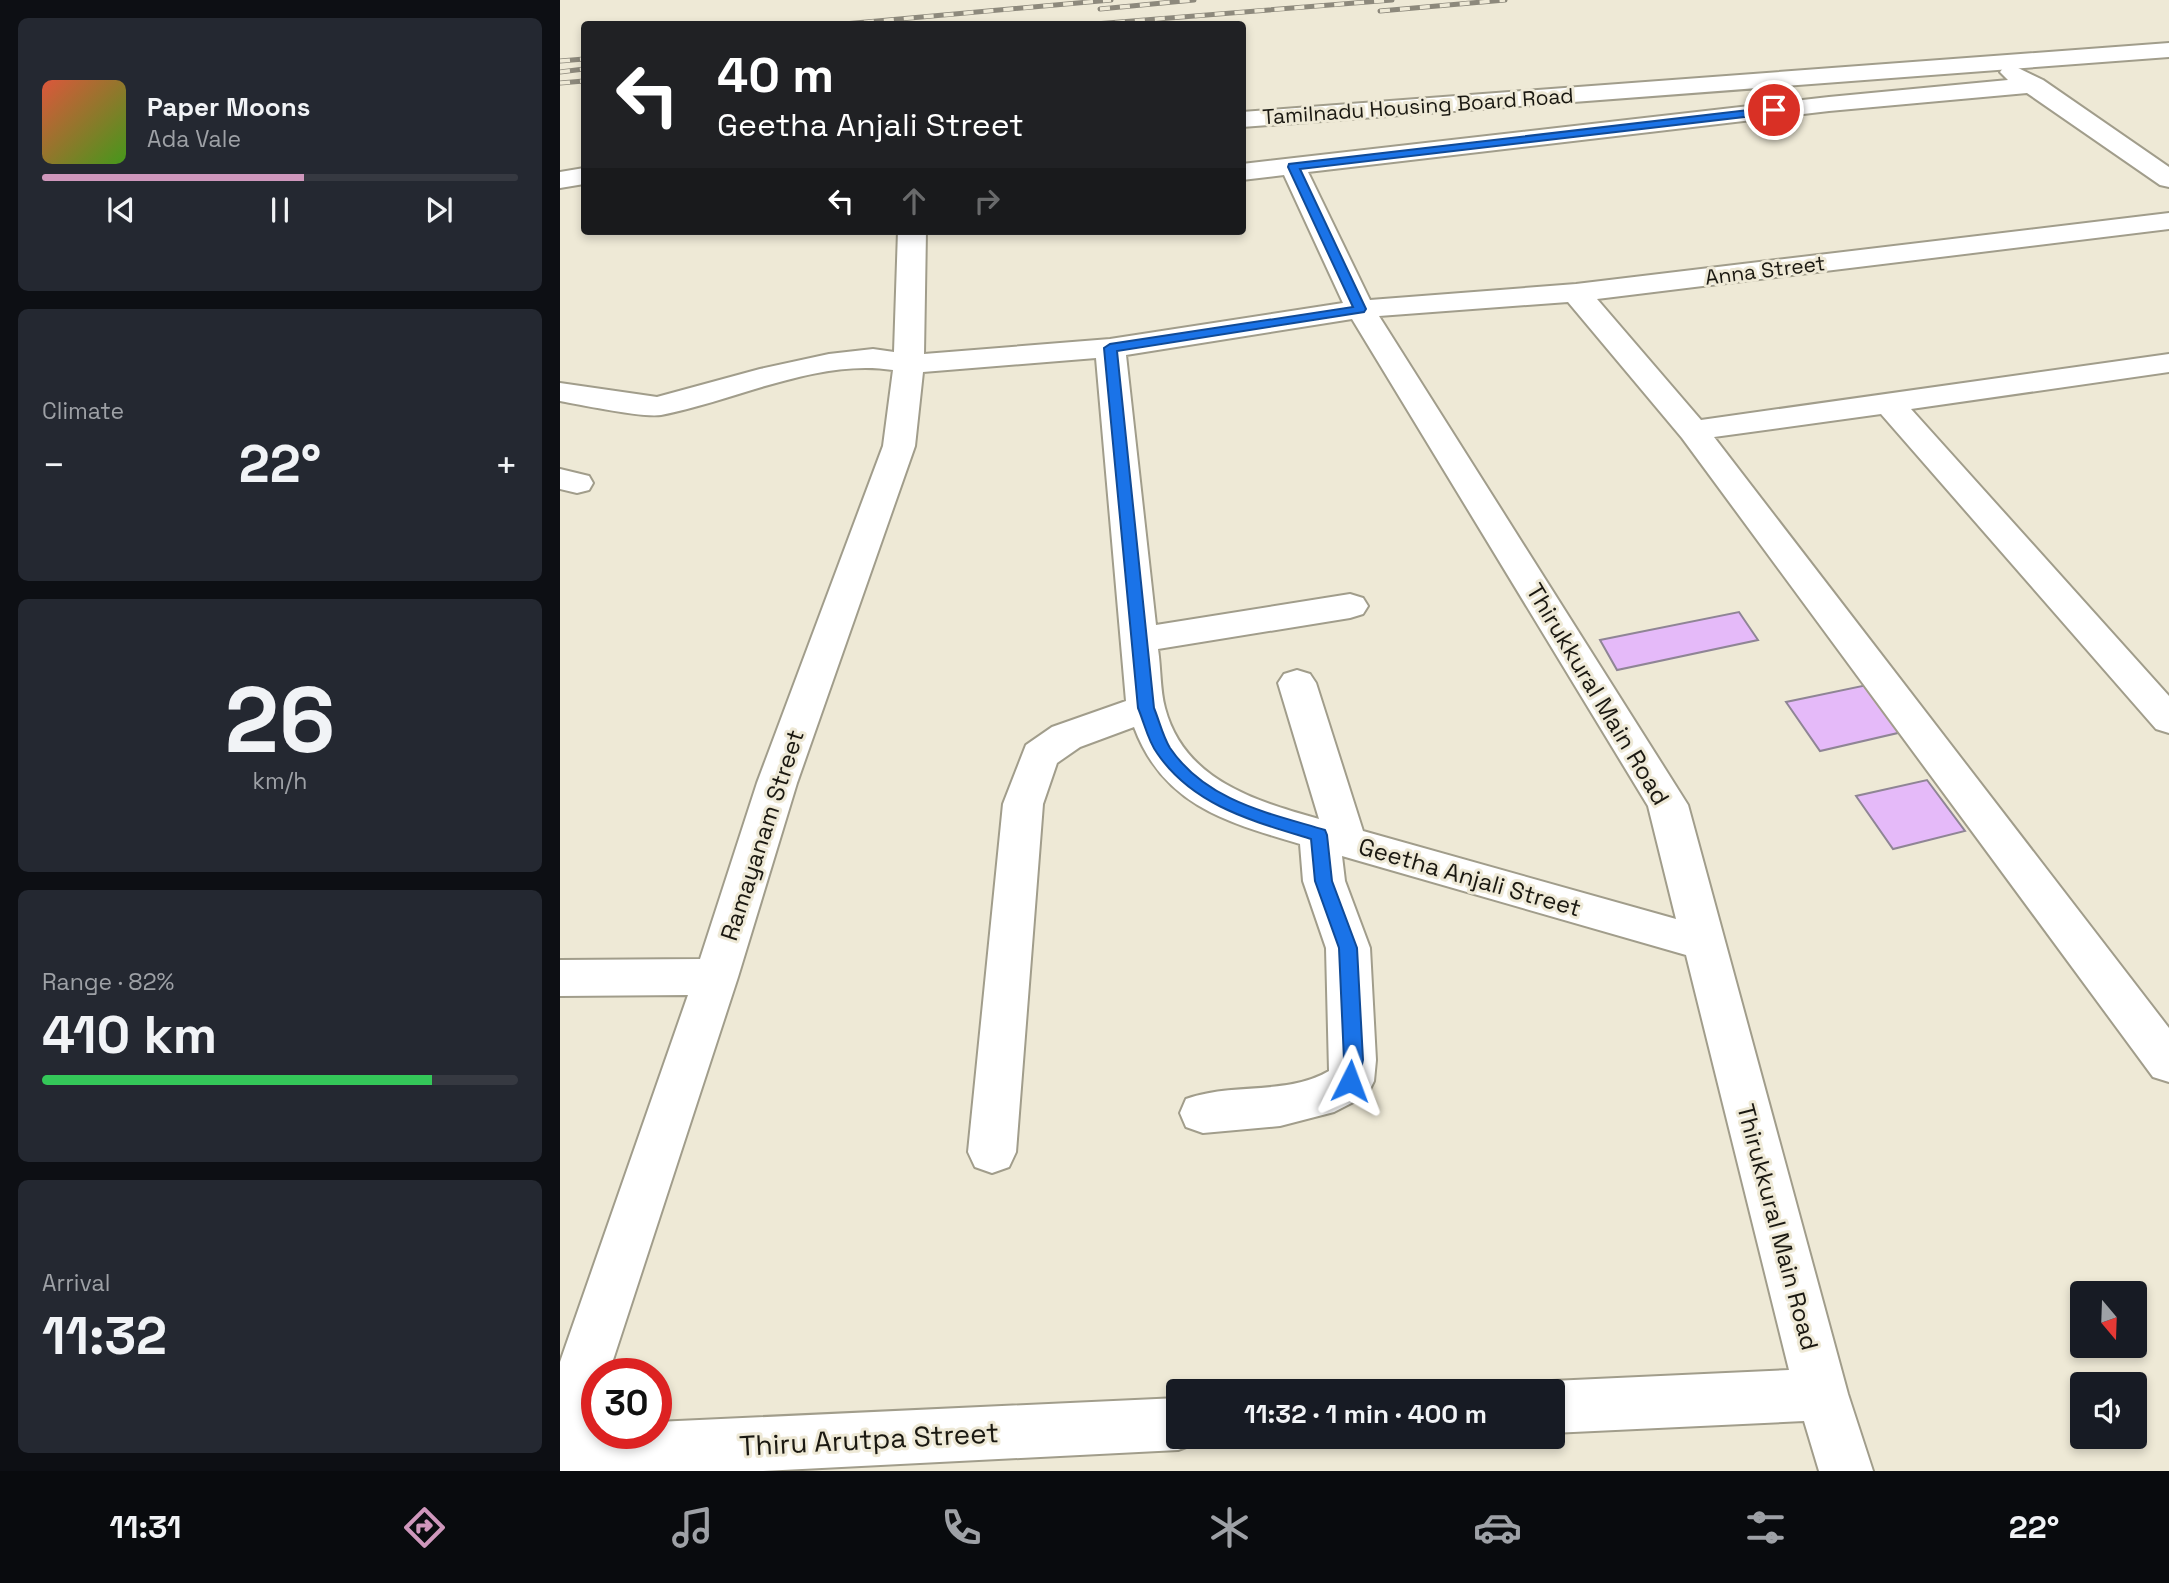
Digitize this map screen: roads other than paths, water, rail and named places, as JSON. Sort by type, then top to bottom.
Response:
[{"type":"street","name":"Tamilnadu Housing Board Road","points":[[1246,120],[2169,50]]},
{"type":"street","points":[[1996,61],[2169,180]]},
{"type":"street","points":[[1246,172],[1829,104],[2034,86]]},
{"type":"street","name":"Thirukkural Main Road","points":[[1293,167],[1360,309],[1668,805],[1822,1394],[1846,1471]]},
{"type":"street","points":[[560,180],[581,176]]},
{"type":"street","name":"Anna Street","points":[[560,393],[657,406],[760,378],[829,363],[873,358],[909,364],[1110,348],[1360,309],[1576,293],[2169,220]]},
{"type":"street","name":"Ramayanam Street","points":[[560,1430],[574,1357],[716,976],[777,783],[899,446],[909,364],[912,235]]},
{"type":"street","points":[[1576,293],[1693,431],[2169,1063]]},
{"type":"street","name":"Geetha Anjali Street","points":[[1110,348],[1146,708],[1163,750],[1195,786],[1245,813],[1703,943]]},
{"type":"street","points":[[1693,431],[2169,363]]},
{"type":"street","points":[[1889,404],[2169,720]]},
{"type":"street","points":[[1140,640],[1350,606]]},
{"type":"street","points":[[1203,1113],[1309,1102],[1335,1093],[1350,1081],[1353,1060],[1348,948],[1324,881],[1332,838],[1297,683]]},
{"type":"street","points":[[992,1152],[1023,804],[1041,755],[1066,737],[1146,708]]},
{"type":"street","points":[[560,978],[716,976]]},
{"type":"street","points":[[1565,1405],[1822,1394]]},
{"type":"street","name":"Thiru Arutpa Street","points":[[560,1454],[1166,1425]]},
{"type":"railway","points":[[877,21],[1111,0]]},
{"type":"railway","points":[[1100,9],[1194,0]]},
{"type":"railway","points":[[1132,21],[1392,0]]},
{"type":"railway","points":[[1380,11],[1505,0]]},
{"type":"railway","points":[[560,61],[581,59]]},
{"type":"railway","points":[[560,72],[581,69]]},
{"type":"railway","points":[[560,83],[581,81]]}]
